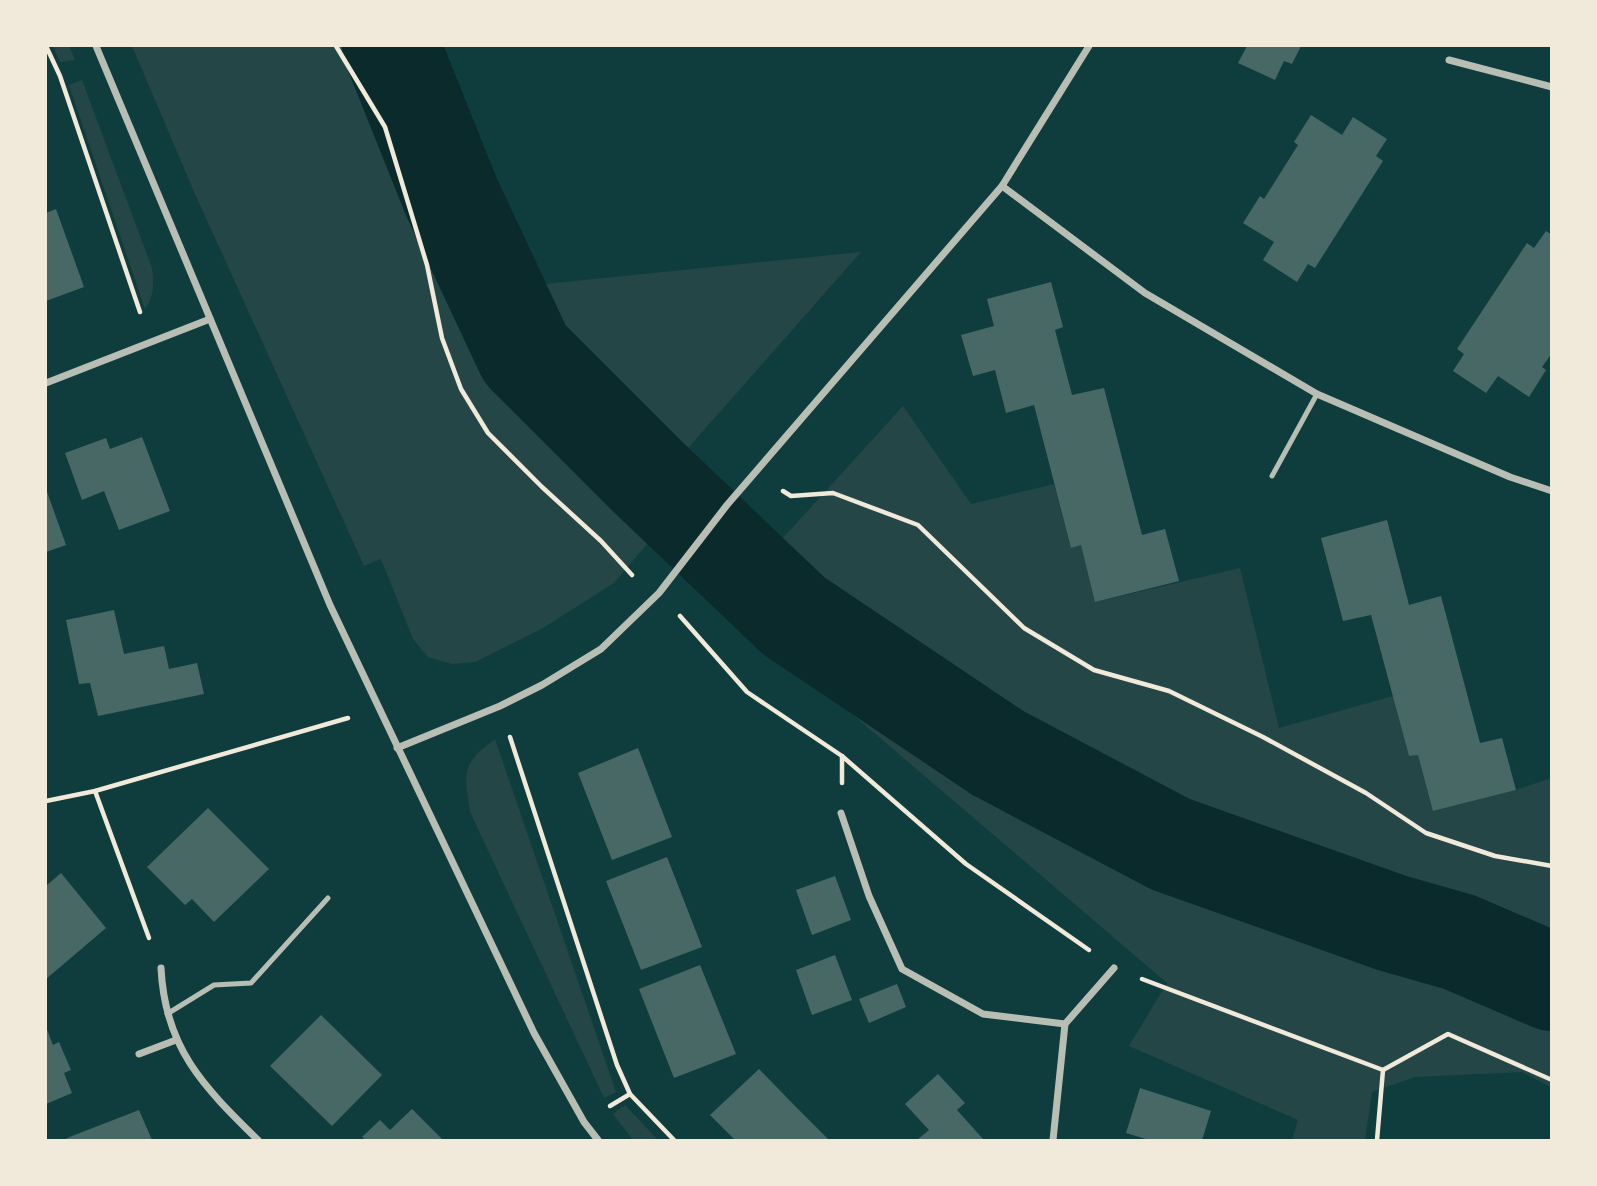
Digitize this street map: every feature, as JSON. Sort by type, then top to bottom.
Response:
[{"type":"street","points":[[96,46],[330,605],[534,1033],[584,1122],[598,1140]]},
{"type":"street","points":[[397,748],[500,706],[542,685],[601,649],[656,596],[727,505],[1002,186],[1089,46]]},
{"type":"street","points":[[1449,60],[1552,87]]},
{"type":"street","points":[[1002,186],[1145,292],[1317,394],[1510,477],[1552,491]]},
{"type":"street","points":[[46,383],[210,319]]},
{"type":"street","points":[[841,813],[869,896],[902,969],[983,1014],[1065,1024]]},
{"type":"street","points":[[161,968],[166,1014],[176,1040],[192,1068],[214,1096],[258,1140]]},
{"type":"street","points":[[1053,1140],[1065,1024],[1114,968]]},
{"type":"street","points":[[139,1054],[176,1040]]},
{"type":"lane","points":[[1272,476],[1317,394]]},
{"type":"lane","points":[[166,1014],[214,985],[251,983],[328,898]]},
{"type":"path","points":[[47,46],[60,76],[150,343]]},
{"type":"path","points":[[336,46],[385,127],[427,265],[442,338],[461,389],[488,433],[601,541],[747,692],[842,756],[966,864],[1114,968],[1383,1070],[1448,1034],[1552,1080]]},
{"type":"path","points":[[60,76],[67,74]]},
{"type":"path","points":[[757,472],[791,496],[834,493],[918,524],[1024,628],[1094,670],[1169,691],[1228,719],[1366,793],[1426,833],[1495,856],[1552,866]]},
{"type":"path","points":[[500,706],[617,1065],[630,1094],[674,1140]]},
{"type":"path","points":[[46,801],[95,790],[379,709]]},
{"type":"path","points":[[95,790],[161,968]]},
{"type":"path","points":[[1377,1140],[1383,1070]]},
{"type":"shaded area","points":[[53,46],[69,46],[75,60],[60,62]]},
{"type":"shaded area","points":[[132,46],[433,46],[535,285],[861,252],[628,516],[653,537],[614,583],[543,628],[475,662],[452,664],[428,657],[413,639],[381,559],[364,566],[195,194]]},
{"type":"shaded area","points":[[82,80],[152,268],[153,290],[145,309],[69,85]]},
{"type":"shaded area","points":[[903,406],[971,504],[1054,484],[1071,548],[1081,545],[1096,602],[1240,568],[1279,728],[1393,696],[1409,756],[1418,755],[1434,811],[1551,778],[1551,966],[1461,929],[1305,876],[1172,819],[1055,779],[1166,850],[1551,996],[1551,1087],[1522,1072],[1415,1077],[1372,1092],[1365,1140],[1292,1140],[1298,1120],[1129,1046],[1167,983],[723,604]]},
{"type":"shaded area","points":[[495,739],[616,1092],[604,1098],[470,812],[467,770],[476,755]]},
{"type":"shaded area","points":[[625,1105],[658,1140],[633,1140],[613,1114]]},
{"type":"building","points":[[1247,46],[1301,46],[1292,64],[1284,61],[1275,80],[1238,63]]},
{"type":"building","points":[[1311,115],[1342,135],[1353,117],[1387,139],[1376,156],[1383,161],[1315,268],[1308,264],[1297,282],[1263,260],[1274,242],[1243,223],[1260,196],[1264,199],[1298,145],[1294,142]]},
{"type":"building","points":[[56,209],[84,287],[46,301],[46,213]]},
{"type":"building","points":[[1546,231],[1552,235],[1552,353],[1542,367],[1546,370],[1529,397],[1498,376],[1486,393],[1453,371],[1464,354],[1457,349],[1527,243],[1534,248]]},
{"type":"building","points":[[1051,282],[1063,327],[1055,330],[1072,395],[1104,388],[1142,535],[1165,529],[1179,581],[1095,602],[1081,545],[1071,548],[1034,405],[1006,413],[995,370],[973,376],[961,335],[994,326],[987,299]]},
{"type":"building","points":[[142,437],[170,511],[119,530],[104,491],[82,500],[65,453],[106,438],[110,449]]},
{"type":"building","points":[[46,489],[66,545],[46,552]]},
{"type":"building","points":[[1387,520],[1409,605],[1441,596],[1480,743],[1502,738],[1516,790],[1433,811],[1418,755],[1409,756],[1371,615],[1343,621],[1321,538]]},
{"type":"building","points":[[114,610],[124,654],[164,646],[169,669],[197,663],[204,694],[98,716],[90,683],[79,684],[66,620]]},
{"type":"building","points":[[638,748],[672,837],[612,860],[578,773]]},
{"type":"building","points":[[208,808],[269,869],[214,922],[192,899],[185,905],[147,867]]},
{"type":"building","points":[[667,857],[702,947],[641,970],[606,881]]},
{"type":"building","points":[[61,873],[106,928],[46,979],[46,886]]},
{"type":"building","points":[[835,876],[851,920],[812,935],[796,890]]},
{"type":"building","points":[[835,955],[852,1000],[812,1015],[796,970]]},
{"type":"building","points":[[700,965],[736,1054],[674,1078],[639,989]]},
{"type":"building","points":[[897,984],[906,1007],[869,1023],[859,999]]},
{"type":"building","points":[[321,1015],[382,1075],[332,1126],[270,1066]]},
{"type":"building","points":[[46,1027],[53,1045],[59,1042],[71,1070],[64,1073],[72,1093],[46,1104]]},
{"type":"building","points":[[759,1069],[829,1140],[735,1140],[710,1115]]},
{"type":"building","points":[[938,1074],[965,1103],[957,1110],[984,1140],[917,1140],[929,1130],[905,1104]]},
{"type":"building","points":[[1140,1088],[1211,1111],[1202,1140],[1149,1140],[1126,1133]]},
{"type":"building","points":[[412,1109],[443,1140],[366,1140],[362,1137],[380,1120],[390,1130]]},
{"type":"building","points":[[139,1110],[152,1140],[63,1140],[72,1136]]},
{"type":"waterway","points":[[391,46],[451,196],[525,354],[648,477],[794,616],[998,753],[1170,844],[1392,923],[1459,942],[1552,982]]}]
